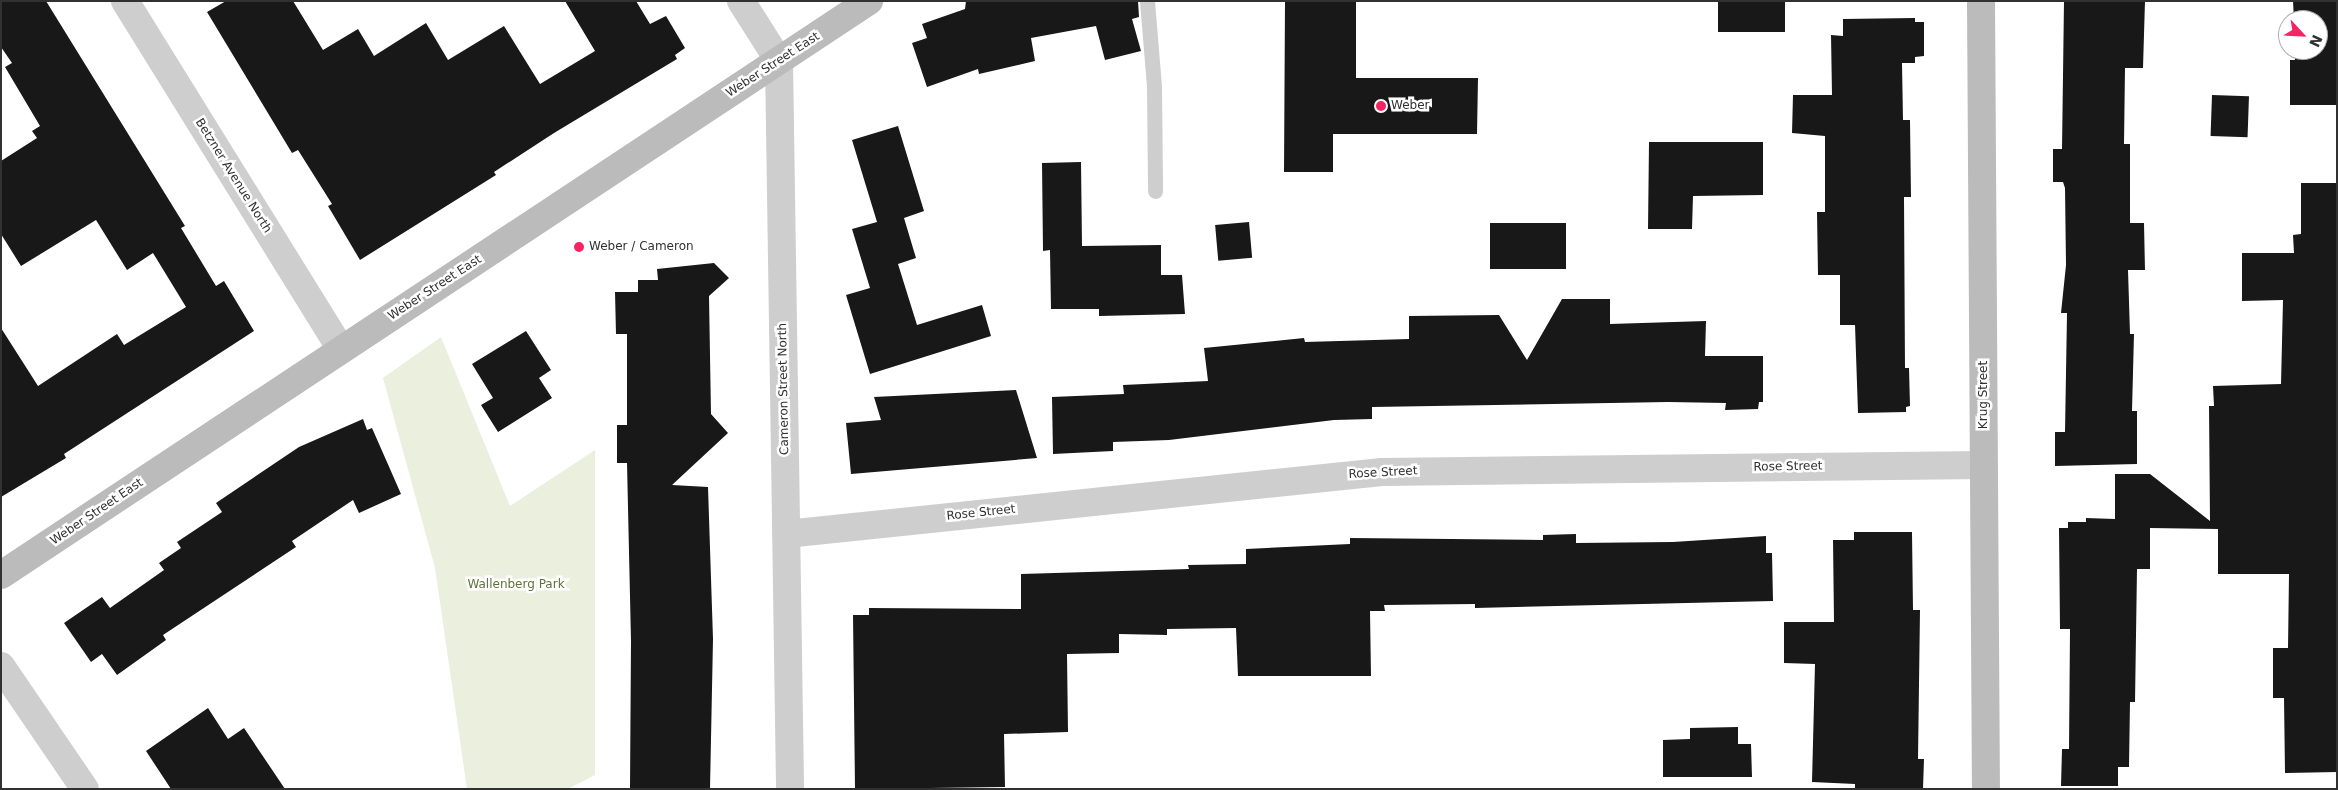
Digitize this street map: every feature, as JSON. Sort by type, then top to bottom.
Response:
[{"type":"main road","name":"Weber Street East","points":[[1,575],[869,1]]},
{"type":"main road","name":"Krug Street","points":[[1981,1],[1986,789]]},
{"type":"street","name":"Betzner Avenue North","points":[[125,1],[341,350]]},
{"type":"street","points":[[741,1],[779,61]]},
{"type":"street","name":"Cameron Street North","points":[[779,61],[790,789]]},
{"type":"street","name":"Rose Street","points":[[786,534],[1382,472],[1984,465]]},
{"type":"street","points":[[1,666],[85,789]]},
{"type":"lane","points":[[1147,1],[1154,87],[1155,191]]},
{"type":"green space","name":"Wallenberg Park","points":[[441,337],[510,506],[595,450],[595,775],[568,789],[467,789],[435,568],[383,378]]},
{"type":"building","points":[[1,1],[46,1],[185,226],[181,228],[216,286],[224,281],[254,331],[64,454],[66,458],[1,497],[1,328],[38,386],[117,334],[124,345],[186,307],[153,253],[127,270],[96,220],[21,266],[1,234],[1,161],[37,138],[32,131],[40,126],[5,67],[12,63],[1,47]]},
{"type":"building","points":[[226,1],[293,1],[323,50],[358,29],[374,56],[426,23],[448,60],[504,26],[540,84],[595,51],[565,1],[636,1],[650,24],[666,16],[685,48],[675,55],[677,59],[554,133],[494,172],[496,175],[360,260],[328,206],[332,204],[298,150],[292,153],[207,12]]},
{"type":"building","points":[[966,1],[1138,1],[1139,17],[1132,19],[1141,51],[1105,60],[1096,26],[1031,38],[1035,61],[979,74],[978,69],[927,87],[912,43],[927,38],[922,24],[965,9]]},
{"type":"building","name":"Weber","points":[[1285,1],[1356,1],[1356,78],[1478,78],[1477,134],[1333,134],[1333,172],[1284,172]]},
{"type":"building","points":[[1718,1],[1785,1],[1785,32],[1718,32]]},
{"type":"building","points":[[2064,1],[2145,1],[2143,68],[2125,68],[2124,144],[2130,144],[2130,223],[2144,223],[2145,270],[2128,270],[2130,334],[2134,334],[2132,411],[2137,411],[2137,464],[2055,466],[2055,432],[2065,432],[2067,313],[2061,313],[2066,265],[2065,188],[2063,182],[2053,182],[2053,149],[2062,149]]},
{"type":"building","points":[[2293,1],[2337,1],[2337,105],[2290,105],[2290,60],[2328,60],[2328,10],[2293,10]]},
{"type":"building","points":[[1915,18],[1915,22],[1924,22],[1924,56],[1915,57],[1915,63],[1902,63],[1903,120],[1910,120],[1911,197],[1904,197],[1905,368],[1909,368],[1910,406],[1906,407],[1906,412],[1858,413],[1855,325],[1840,325],[1840,275],[1818,275],[1817,212],[1825,212],[1825,136],[1792,133],[1793,95],[1832,95],[1831,35],[1843,36],[1843,19]]},
{"type":"building","points":[[2212,95],[2249,96],[2248,137],[2211,136]]},
{"type":"building","points":[[898,126],[924,211],[904,218],[916,258],[898,264],[917,325],[982,305],[991,336],[870,374],[846,295],[870,288],[852,229],[877,222],[852,140]]},
{"type":"building","points":[[1649,142],[1763,142],[1763,195],[1693,196],[1692,229],[1648,229]]},
{"type":"building","points":[[1081,162],[1082,246],[1161,245],[1161,275],[1182,275],[1185,314],[1099,316],[1099,309],[1051,309],[1050,250],[1043,251],[1042,163]]},
{"type":"building","points":[[2301,183],[2337,183],[2337,772],[2285,773],[2284,698],[2273,698],[2273,648],[2288,648],[2289,574],[2218,574],[2218,529],[2150,528],[2150,569],[2137,569],[2135,702],[2130,702],[2129,767],[2118,767],[2118,786],[2061,786],[2062,749],[2069,749],[2070,629],[2060,629],[2059,528],[2068,528],[2068,522],[2086,522],[2086,518],[2115,519],[2115,474],[2150,474],[2210,521],[2209,406],[2214,406],[2213,386],[2281,384],[2283,300],[2242,301],[2242,253],[2294,253],[2293,235],[2301,234]]},
{"type":"building","points":[[1249,222],[1252,258],[1218,261],[1215,225]]},
{"type":"building","points":[[1490,223],[1566,223],[1566,269],[1490,269]]},
{"type":"building","points":[[714,263],[729,278],[709,296],[711,414],[728,433],[672,485],[708,487],[713,639],[710,789],[630,789],[631,641],[627,463],[617,463],[617,425],[627,425],[627,334],[616,334],[615,292],[638,292],[638,280],[658,280],[657,269]]},
{"type":"building","points":[[1562,299],[1610,299],[1610,324],[1706,321],[1705,356],[1763,356],[1763,402],[1759,402],[1758,409],[1725,410],[1726,403],[1668,402],[1372,407],[1372,419],[1334,420],[1169,440],[1113,442],[1113,451],[1053,454],[1052,397],[1124,394],[1123,385],[1208,381],[1204,348],[1304,338],[1305,342],[1409,339],[1409,316],[1499,315],[1527,360]]},
{"type":"building","points":[[526,331],[551,370],[539,378],[552,398],[498,432],[481,405],[493,398],[472,364]]},
{"type":"building","points":[[1016,390],[1037,458],[851,474],[846,423],[881,420],[874,397]]},
{"type":"building","points":[[363,419],[367,430],[372,428],[401,494],[359,513],[353,500],[292,541],[296,547],[163,635],[166,640],[117,675],[102,654],[91,662],[64,623],[102,597],[110,608],[164,570],[159,563],[181,548],[177,542],[222,512],[216,503],[299,447]]},
{"type":"building","points":[[1854,532],[1912,532],[1913,610],[1920,610],[1918,759],[1924,759],[1923,789],[1855,789],[1855,784],[1812,782],[1815,664],[1784,663],[1784,622],[1834,622],[1833,540],[1854,540]]},
{"type":"building","points":[[1576,534],[1576,543],[1673,542],[1766,536],[1766,553],[1772,553],[1773,601],[1475,608],[1475,604],[1384,605],[1385,611],[1370,611],[1371,676],[1238,676],[1236,628],[1167,629],[1167,635],[1119,634],[1119,653],[1067,654],[1068,732],[1004,734],[1005,787],[855,789],[853,615],[869,615],[869,608],[1021,609],[1021,574],[1189,569],[1188,565],[1246,564],[1246,549],[1350,544],[1350,538],[1543,540],[1543,535]]},
{"type":"building","points":[[208,708],[228,739],[244,728],[285,789],[171,789],[146,751]]},
{"type":"building","points":[[1738,727],[1738,744],[1751,744],[1752,777],[1663,777],[1663,740],[1690,739],[1690,728]]},
{"type":"place","name":"Weber","points":[[1381,106]]},
{"type":"place","name":"Weber / Cameron","points":[[579,247]]}]
